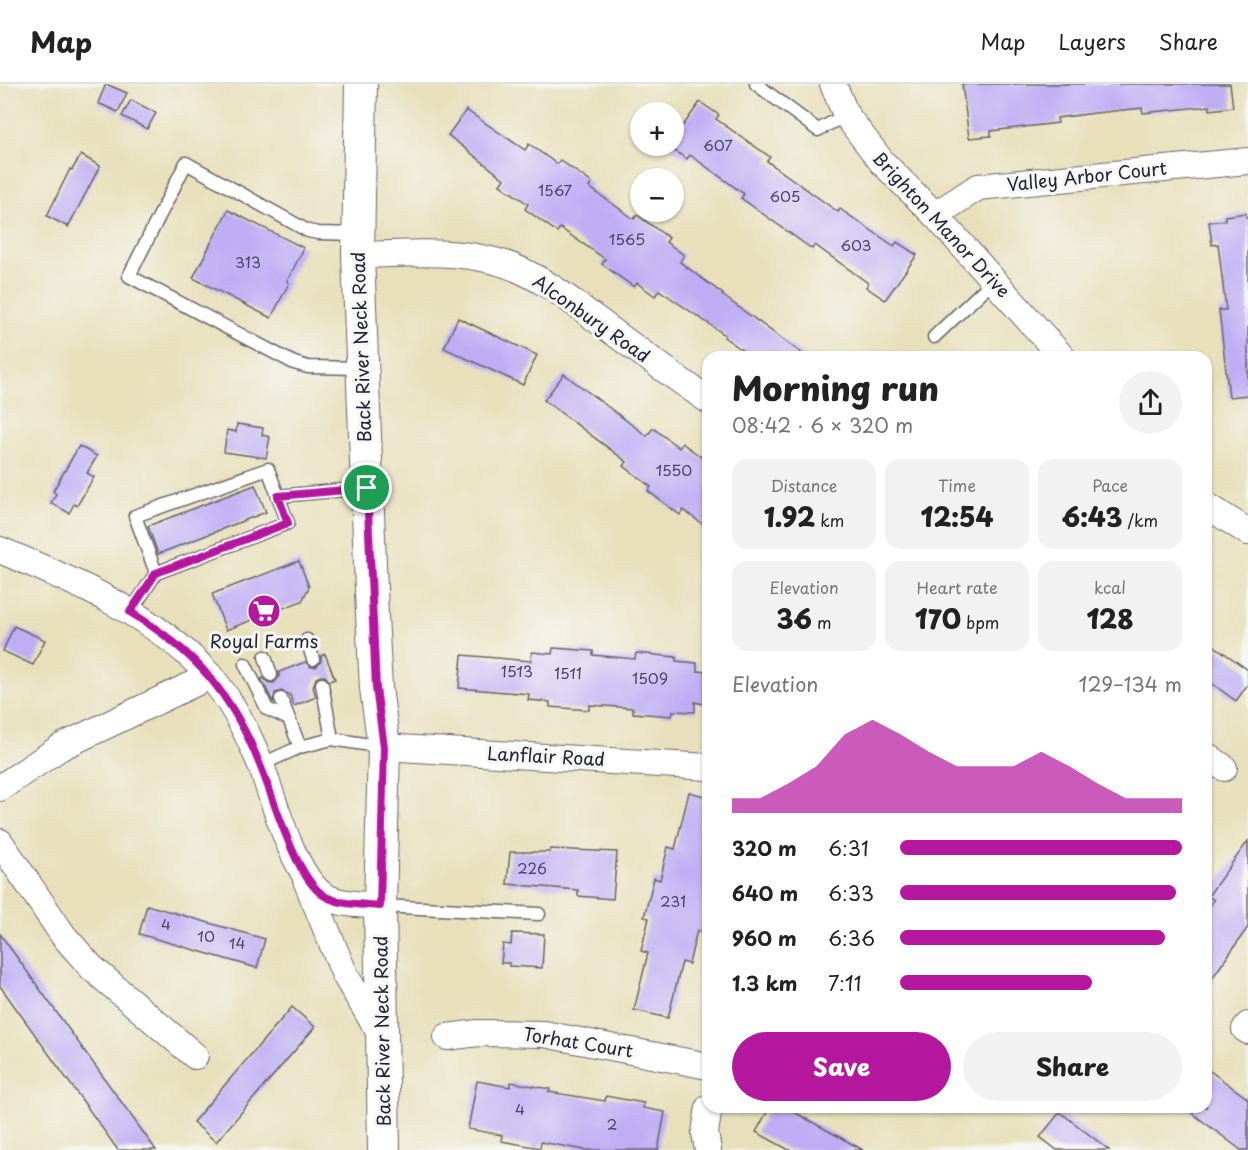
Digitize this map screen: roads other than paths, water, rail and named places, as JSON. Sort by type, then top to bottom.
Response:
[{"type":"street","name":"Back River Neck Road","points":[[361,84],[359,244],[362,368],[376,688],[384,747],[380,906],[384,1150]]},
{"type":"street","name":"Brighton Manor Drive","points":[[833,84],[846,115],[882,162],[935,215],[1057,351]]},
{"type":"street","name":"Valley Arbor Court","points":[[935,215],[978,187],[1248,161]]},
{"type":"street","name":"Alconbury Road","points":[[359,244],[421,253],[470,256],[497,261],[524,272],[566,297],[702,396]]},
{"type":"street","points":[[1212,509],[1248,532]]},
{"type":"street","points":[[0,550],[71,581],[130,612],[186,651],[210,676],[236,713],[260,765],[345,975],[383,1038]]},
{"type":"street","points":[[0,788],[61,747],[210,676]]},
{"type":"street","name":"Lanflair Road","points":[[384,747],[702,766]]},
{"type":"street","points":[[0,842],[63,935],[92,968],[195,1056]]},
{"type":"street","points":[[302,872],[322,895],[341,902],[380,906]]},
{"type":"street","points":[[1248,1025],[1245,1029],[1248,1031]]},
{"type":"street","name":"Torhat Court","points":[[447,1037],[478,1033],[544,1034],[702,1065]]},
{"type":"street","points":[[708,1113],[705,1133],[708,1150]]},
{"type":"lane","points":[[756,84],[818,130],[846,115]]},
{"type":"lane","points":[[359,244],[308,231],[186,163],[129,276],[294,363],[308,367],[362,368]]},
{"type":"lane","points":[[934,337],[993,281]]},
{"type":"lane","points":[[130,612],[156,573],[288,523],[268,469],[135,516],[156,573]]},
{"type":"lane","points":[[278,496],[367,488]]},
{"type":"lane","points":[[307,640],[313,659]]},
{"type":"lane","points":[[265,657],[272,675]]},
{"type":"lane","points":[[245,664],[267,709],[289,719]]},
{"type":"lane","points":[[322,684],[332,739]]},
{"type":"lane","points":[[281,699],[300,747]]},
{"type":"lane","points":[[260,765],[300,747],[332,739],[384,747]]},
{"type":"lane","points":[[380,906],[539,914]]},
{"type":"place","name":"Royal Farms","points":[[264,611]]}]
